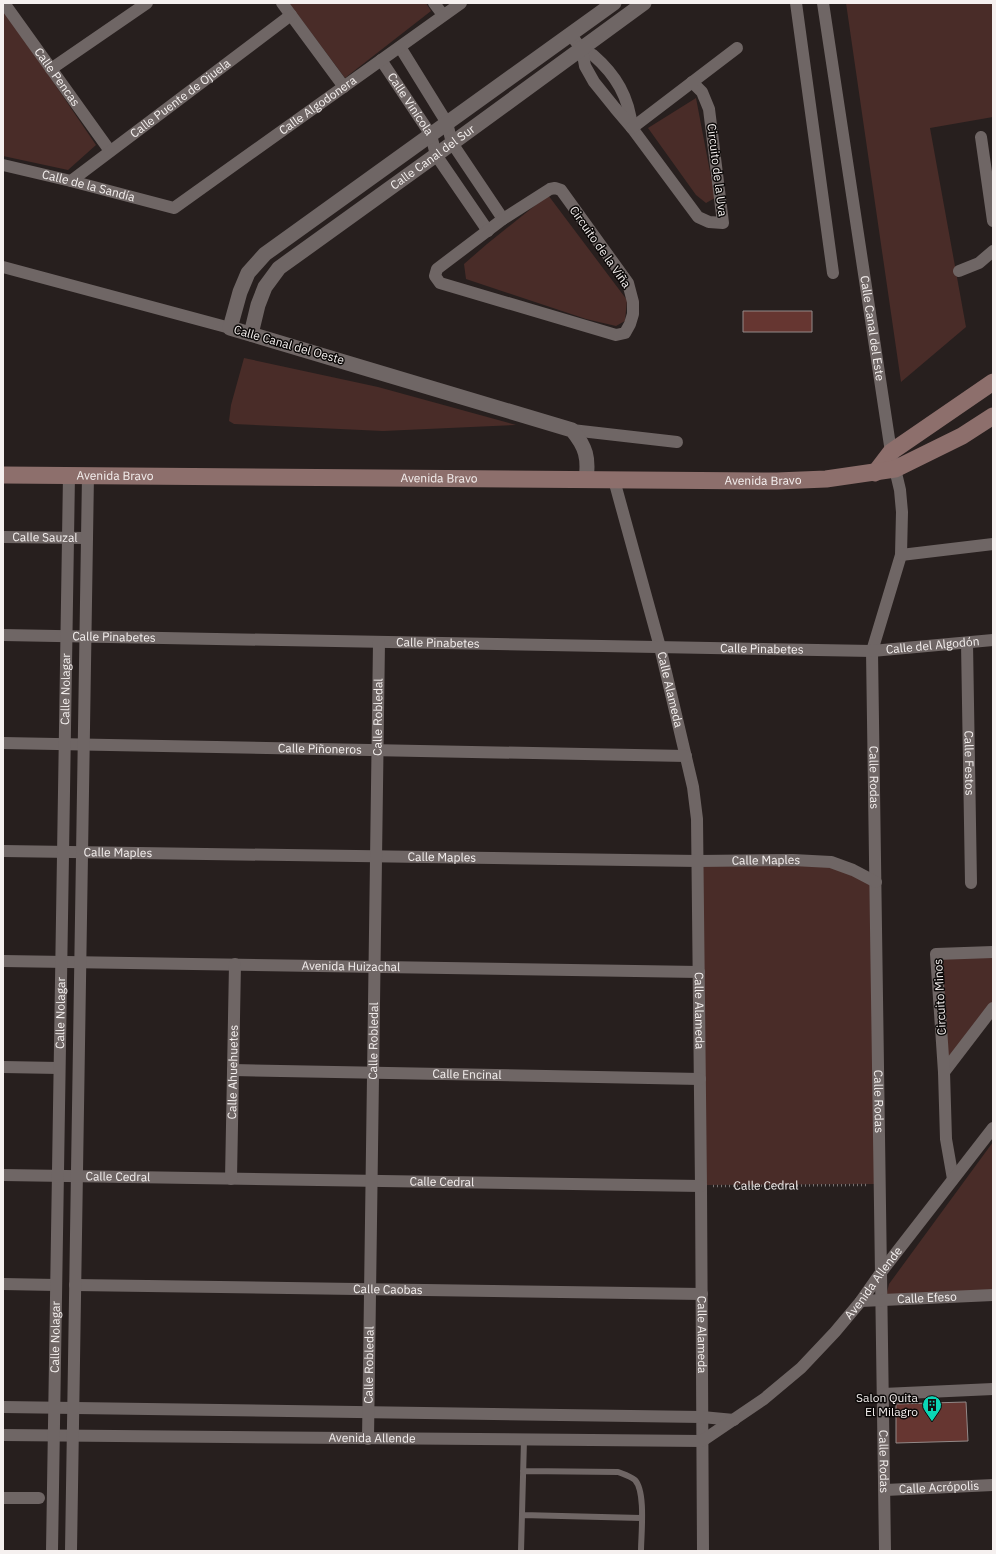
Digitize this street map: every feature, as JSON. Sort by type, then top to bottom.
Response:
[{"type":"main road","points":[[875,473],[891,452],[993,382]]},
{"type":"main road","name":"Avenida Bravo","points":[[3,475],[777,481],[826,479],[895,469],[962,436],[993,416]]},
{"type":"street","name":"Calle Pencas","points":[[4,3],[110,151]]},
{"type":"street","points":[[51,69],[147,3]]},
{"type":"street","points":[[282,3],[344,87]]},
{"type":"street","points":[[434,3],[443,15]]},
{"type":"street","name":"Calle Algodonera","points":[[174,208],[461,3]]},
{"type":"street","name":"Calle Canal del Sur","points":[[230,328],[240,292],[248,273],[265,254],[614,3]]},
{"type":"street","name":"Calle Canal del Sur","points":[[251,334],[258,305],[265,287],[279,268],[644,3]]},
{"type":"street","points":[[796,3],[833,273]]},
{"type":"street","name":"Calle Canal del Este","points":[[823,3],[891,452],[902,512],[901,555],[872,651]]},
{"type":"street","name":"Calle Puente de Ojuela","points":[[71,181],[291,15]]},
{"type":"street","name":"Circuito de la Uva","points":[[570,34],[582,48],[592,54],[619,84],[631,112],[632,128]]},
{"type":"street","name":"Calle Vinícola","points":[[400,47],[447,123],[452,143],[503,219]]},
{"type":"street","name":"Circuito de la Uva","points":[[582,48],[585,66],[594,82],[632,128],[698,217],[708,222],[723,223],[709,109],[702,92],[692,82]]},
{"type":"street","points":[[632,128],[737,48]]},
{"type":"street","name":"Calle Vinícola","points":[[381,60],[431,135],[436,155],[488,231]]},
{"type":"street","points":[[981,138],[993,221]]},
{"type":"street","name":"Calle de la Sandía","points":[[3,165],[174,208]]},
{"type":"street","name":"Circuito de la Viña","points":[[555,188],[561,190],[628,283],[633,302],[633,314],[630,324],[625,332],[616,335],[440,283],[435,276],[437,269],[503,219],[550,189],[555,188]]},
{"type":"street","points":[[959,271],[979,263],[993,251]]},
{"type":"street","name":"Calle Canal del Oeste","points":[[3,267],[251,334],[572,430],[677,442]]},
{"type":"street","points":[[572,430],[581,441],[587,455],[588,467],[586,480]]},
{"type":"street","name":"Calle Nolagar","points":[[52,1551],[69,475]]},
{"type":"street","name":"Calle Nolagar","points":[[71,1551],[88,475]]},
{"type":"street","name":"Calle Alameda","points":[[614,480],[660,647],[694,787],[697,820],[703,1551]]},
{"type":"street","name":"Calle Sauzal","points":[[3,537],[87,538]]},
{"type":"street","points":[[901,555],[993,544]]},
{"type":"street","name":"Calle Pinabetes","points":[[3,635],[872,651]]},
{"type":"street","name":"Calle del Algodón","points":[[872,651],[993,640]]},
{"type":"street","name":"Calle Robledal","points":[[368,1439],[379,642]]},
{"type":"street","name":"Calle Festos","points":[[967,643],[971,884]]},
{"type":"street","name":"Calle Rodas","points":[[872,651],[886,1551]]},
{"type":"street","name":"Calle Piñoneros","points":[[3,743],[686,756]]},
{"type":"street","name":"Calle Maples","points":[[3,851],[698,861],[792,860],[831,862],[853,870],[876,882]]},
{"type":"street","name":"Circuito Minos","points":[[953,1180],[946,1139],[944,1072],[936,954],[993,952]]},
{"type":"street","name":"Avenida Huizachal","points":[[3,961],[699,972]]},
{"type":"street","name":"Calle Ahuehuetes","points":[[231,1179],[235,964]]},
{"type":"street","points":[[944,1072],[993,1008]]},
{"type":"street","points":[[3,1067],[59,1068]]},
{"type":"street","name":"Calle Encinal","points":[[233,1070],[700,1079]]},
{"type":"street","name":"Avenida Allende","points":[[3,1435],[702,1441],[764,1399],[801,1368],[835,1332],[861,1301],[882,1271],[993,1128]]},
{"type":"street","name":"Calle Cedral","points":[[3,1175],[701,1186]]},
{"type":"street","points":[[3,1284],[56,1285]]},
{"type":"street","name":"Calle Caobas","points":[[75,1285],[702,1294]]},
{"type":"street","name":"Calle Efeso","points":[[861,1301],[993,1295]]},
{"type":"street","points":[[883,1394],[993,1389]]},
{"type":"street","points":[[3,1407],[702,1417],[734,1420]]},
{"type":"street","name":"Calle Acrópolis","points":[[885,1490],[993,1485]]},
{"type":"street","points":[[3,1498],[39,1498]]},
{"type":"lane","points":[[521,1551],[524,1440]]},
{"type":"lane","points":[[523,1471],[618,1472],[627,1475],[635,1481],[640,1490],[641,1551]]},
{"type":"lane","points":[[522,1515],[641,1518]]},
{"type":"path","name":"Calle Cedral","points":[[701,1186],[880,1185]]},
{"type":"shaded area","points":[[289,3],[426,3],[431,11],[345,78]]},
{"type":"shaded area","points":[[846,3],[993,3],[993,117],[930,128],[966,327],[901,382]]},
{"type":"shaded area","points":[[3,8],[96,145],[68,170],[3,156]]},
{"type":"shaded area","points":[[696,98],[715,198],[706,203],[696,195],[648,128]]},
{"type":"shaded area","points":[[548,195],[627,300],[625,321],[616,326],[586,319],[466,279],[464,264]]},
{"type":"shaded area","points":[[244,358],[378,387],[516,425],[383,431],[234,424],[229,421],[231,405]]},
{"type":"shaded area","points":[[699,863],[830,864],[874,883],[879,1184],[702,1185]]},
{"type":"shaded area","points":[[993,954],[993,1005],[945,1068],[938,956]]},
{"type":"shaded area","points":[[993,1142],[993,1292],[886,1296],[889,1284]]},
{"type":"building","points":[[743,311],[812,311],[812,332],[743,332]]},
{"type":"building","name":"Salon Quita El Milagro","points":[[966,1402],[968,1441],[896,1443],[896,1404]]},
{"type":"place","name":"Salon Quita El Milagro","points":[[932,1422]]}]
